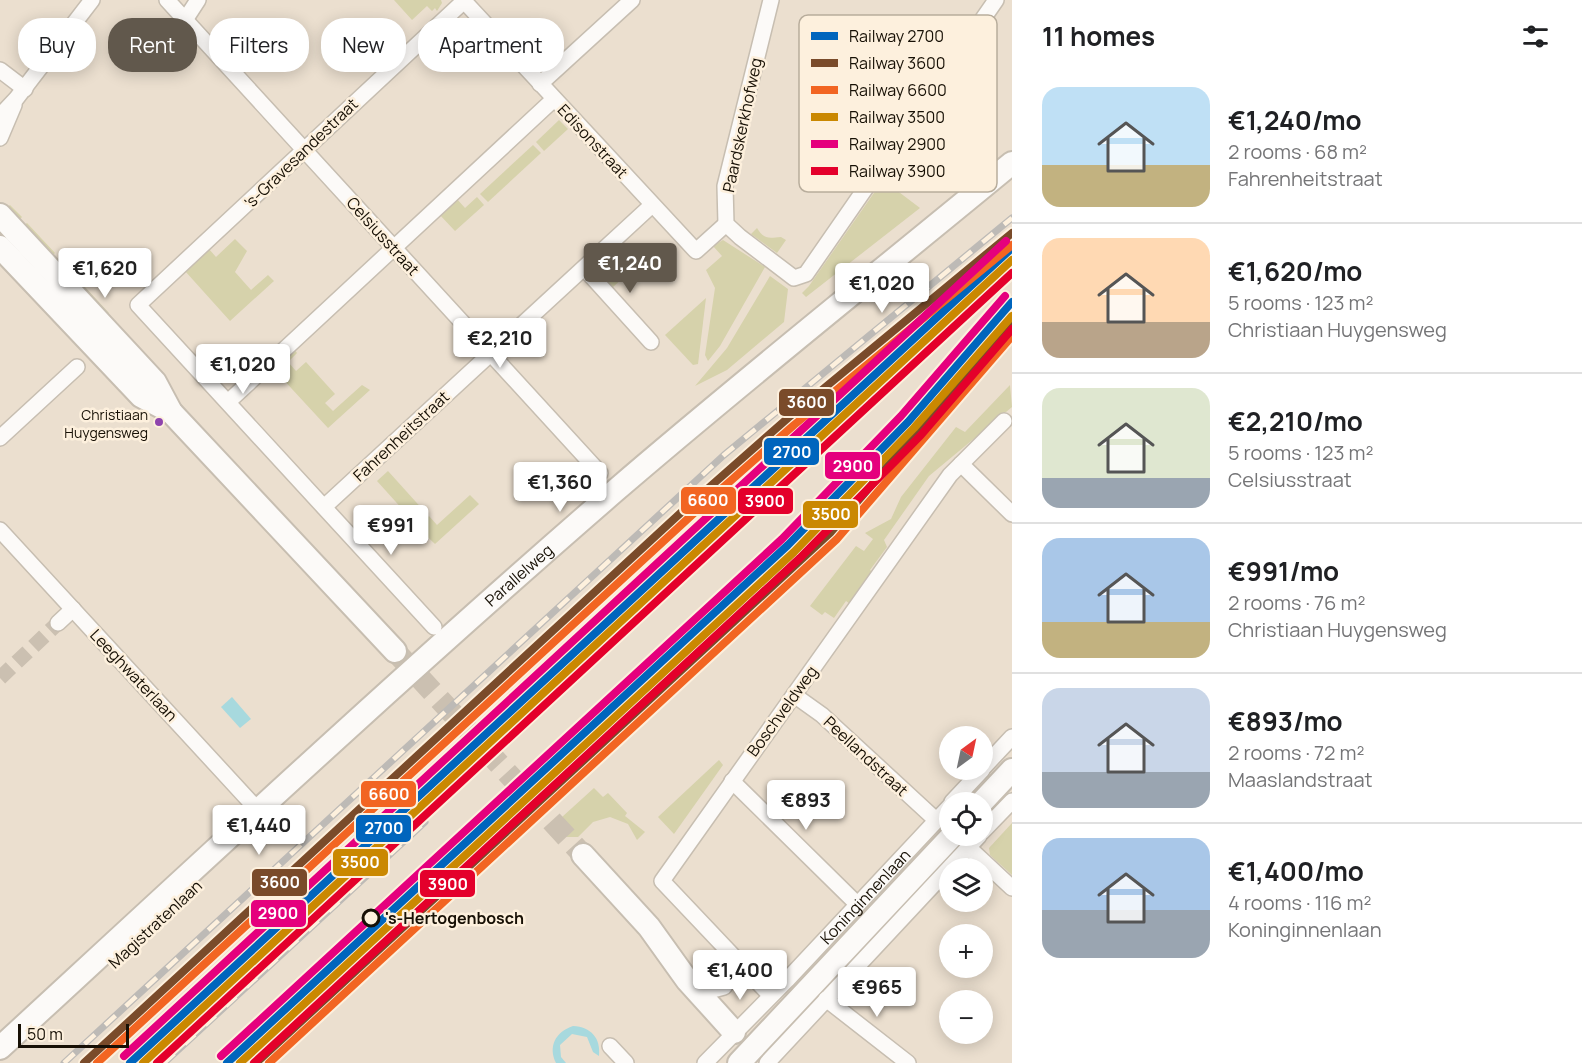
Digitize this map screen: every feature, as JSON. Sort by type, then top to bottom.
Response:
[{"type":"main road","points":[[997,176],[1012,163]]},
{"type":"main road","points":[[722,409],[1012,181]]},
{"type":"main road","points":[[722,409],[978,192]]},
{"type":"main road","points":[[0,215],[155,382],[171,412],[395,651]]},
{"type":"main road","points":[[0,247],[141,396],[171,412]]},
{"type":"main road","name":"Parallelweg","points":[[435,659],[722,409]]},
{"type":"main road","name":"Magistratenlaan","points":[[0,1048],[263,816],[435,659]]},
{"type":"main road","points":[[985,792],[1012,770]]},
{"type":"main road","name":"Magistratenlaan","points":[[4,1063],[263,816]]},
{"type":"main road","name":"Koninginnenlaan","points":[[739,1063],[942,846]]},
{"type":"main road","points":[[583,855],[649,927],[698,994],[734,1032]]},
{"type":"street","points":[[0,116],[20,94],[92,0]]},
{"type":"street","name":"Celsiusstraat","points":[[167,0],[183,18]]},
{"type":"street","points":[[186,18],[198,0]]},
{"type":"street","name":"Edisonstraat","points":[[464,0],[696,250],[726,224]]},
{"type":"street","name":"'s-Gravesandestraat","points":[[228,402],[138,305],[464,0]]},
{"type":"street","points":[[540,84],[632,0]]},
{"type":"street","name":"Paardskerkhofweg","points":[[726,224],[725,186],[771,0]]},
{"type":"street","points":[[986,15],[996,0]]},
{"type":"street","name":"Celsiusstraat","points":[[197,33],[600,473]]},
{"type":"street","points":[[0,70],[20,94]]},
{"type":"street","points":[[0,138],[20,94]]},
{"type":"street","points":[[434,627],[228,402],[554,99]]},
{"type":"street","points":[[726,224],[794,278],[806,274],[863,192]]},
{"type":"street","name":"Fahrenheitstraat","points":[[324,507],[652,205]]},
{"type":"street","points":[[585,269],[651,342]]},
{"type":"street","points":[[0,438],[77,367]]},
{"type":"street","name":"Boschveldweg","points":[[770,995],[662,881],[950,475],[1004,421]]},
{"type":"street","points":[[961,464],[1012,514]]},
{"type":"street","name":"Leeghwaterlaan","points":[[0,530],[263,816]]},
{"type":"street","points":[[58,623],[73,609]]},
{"type":"street","name":"Peellandstraat","points":[[794,694],[822,715],[939,823]]},
{"type":"street","points":[[993,757],[1012,737]]},
{"type":"street","points":[[732,781],[857,904]]},
{"type":"street","name":"Koninginnenlaan","points":[[705,1063],[857,904],[939,844]]},
{"type":"street","name":"Koninginnenlaan","points":[[767,1063],[826,999],[944,846]]},
{"type":"street","name":"Peellandstraat","points":[[964,846],[1012,888]]},
{"type":"street","points":[[698,994],[724,987],[732,974],[732,956]]},
{"type":"street","points":[[826,999],[908,1063]]},
{"type":"street","points":[[609,1046],[626,1063]]},
{"type":"shaded area","points":[[394,0],[441,0],[442,3],[437,11],[435,8],[432,11],[427,6],[412,20]]},
{"type":"shaded area","points":[[559,120],[568,129],[544,151],[536,142]]},
{"type":"shaded area","points":[[533,145],[541,153],[488,202],[480,194]]},
{"type":"shaded area","points":[[875,192],[899,192],[920,208],[806,297],[802,293]]},
{"type":"shaded area","points":[[477,197],[484,205],[455,231],[439,214],[456,198],[465,208]]},
{"type":"shaded area","points":[[10,205],[22,217],[18,221],[23,226],[27,223],[55,253],[51,257],[58,265],[62,262],[109,313],[103,318],[2,212]]},
{"type":"shaded area","points":[[757,228],[765,236],[781,237],[786,240],[777,253],[751,234]]},
{"type":"shaded area","points":[[235,239],[247,251],[235,272],[251,290],[268,275],[274,281],[230,321],[185,271],[209,249],[216,257]]},
{"type":"shaded area","points":[[723,240],[765,267],[720,346],[708,361],[705,355],[715,288],[706,270],[722,256],[713,246]]},
{"type":"shaded area","points":[[612,265],[624,277],[612,288],[601,276]]},
{"type":"shaded area","points":[[770,276],[788,289],[784,322],[727,370],[695,386],[727,348]]},
{"type":"shaded area","points":[[706,298],[698,364],[693,365],[665,335]]},
{"type":"shaded area","points":[[294,349],[297,353],[288,362],[296,371],[306,362],[335,394],[325,403],[333,411],[362,385],[370,390],[328,428],[280,376],[276,379],[269,372]]},
{"type":"shaded area","points":[[1010,385],[1012,407],[929,476],[884,540],[887,547],[870,570],[876,575],[853,606],[846,601],[834,618],[825,612],[822,615],[810,606],[856,546],[864,551],[873,539],[865,533],[891,519],[901,497],[956,427],[965,432]]},
{"type":"shaded area","points":[[388,471],[425,512],[414,522],[377,481]]},
{"type":"shaded area","points":[[470,495],[479,504],[435,544],[417,527],[429,516],[437,525]]},
{"type":"shaded area","points":[[719,760],[723,765],[674,834],[658,817]]},
{"type":"shaded area","points":[[594,788],[603,797],[608,793],[627,813],[625,816],[645,832],[637,840],[628,824],[610,817],[593,822],[578,837],[561,837],[551,827]]},
{"type":"shaded area","points":[[1012,823],[1012,875],[990,855],[989,848]]},
{"type":"water","points":[[232,697],[251,719],[240,728],[221,707]]},
{"type":"water","points":[[573,1026],[590,1031],[594,1035],[598,1044],[599,1056],[593,1052],[587,1037],[572,1034],[560,1045],[561,1057],[566,1063],[556,1063],[553,1051],[555,1041],[562,1032]]},
{"type":"tunnel","points":[[0,678],[58,623]]},
{"type":"tunnel","points":[[395,651],[583,855]]},
{"type":"railway","points":[[64,1063],[724,455],[1012,218]]},
{"type":"railway","points":[[976,264],[1012,235]]},
{"type":"railway","points":[[968,290],[1012,254]]},
{"type":"railway","points":[[149,1063],[1012,266]]},
{"type":"railway","points":[[908,422],[1012,313]]},
{"type":"railway","points":[[242,1063],[795,552],[941,402]]},
{"type":"railway","points":[[164,1063],[425,822]]},
{"type":"rail line","name":"3600","points":[[84,1063],[687,507],[788,418],[1012,233]]},
{"type":"rail line","name":"2900","points":[[124,1056],[1006,241]]},
{"type":"rail line","name":"6600","points":[[97,1063],[693,514],[794,425],[1012,245]]},
{"type":"rail line","name":"2700","points":[[130,1063],[1012,248]]},
{"type":"rail line","name":"3500","points":[[143,1063],[1012,260]]},
{"type":"rail line","name":"3900","points":[[157,1063],[1012,273]]},
{"type":"rail line","name":"2900","points":[[221,1056],[782,539],[901,416],[1005,296]]},
{"type":"rail line","name":"2700","points":[[227,1063],[788,545],[908,422],[1012,302]]},
{"type":"rail line","name":"3500","points":[[240,1063],[794,552],[914,428],[1012,316]]},
{"type":"rail line","name":"3600","points":[[256,1063],[831,532],[1012,322]]},
{"type":"rail line","name":"3900","points":[[254,1063],[800,558],[921,435],[1012,329]]},
{"type":"rail line","name":"6600","points":[[269,1063],[837,539],[1012,336]]},
{"type":"place","name":"Christiaan Huygensweg","points":[[159,422]]},
{"type":"place","name":"'s-Hertogenbosch","points":[[371,918]]}]
